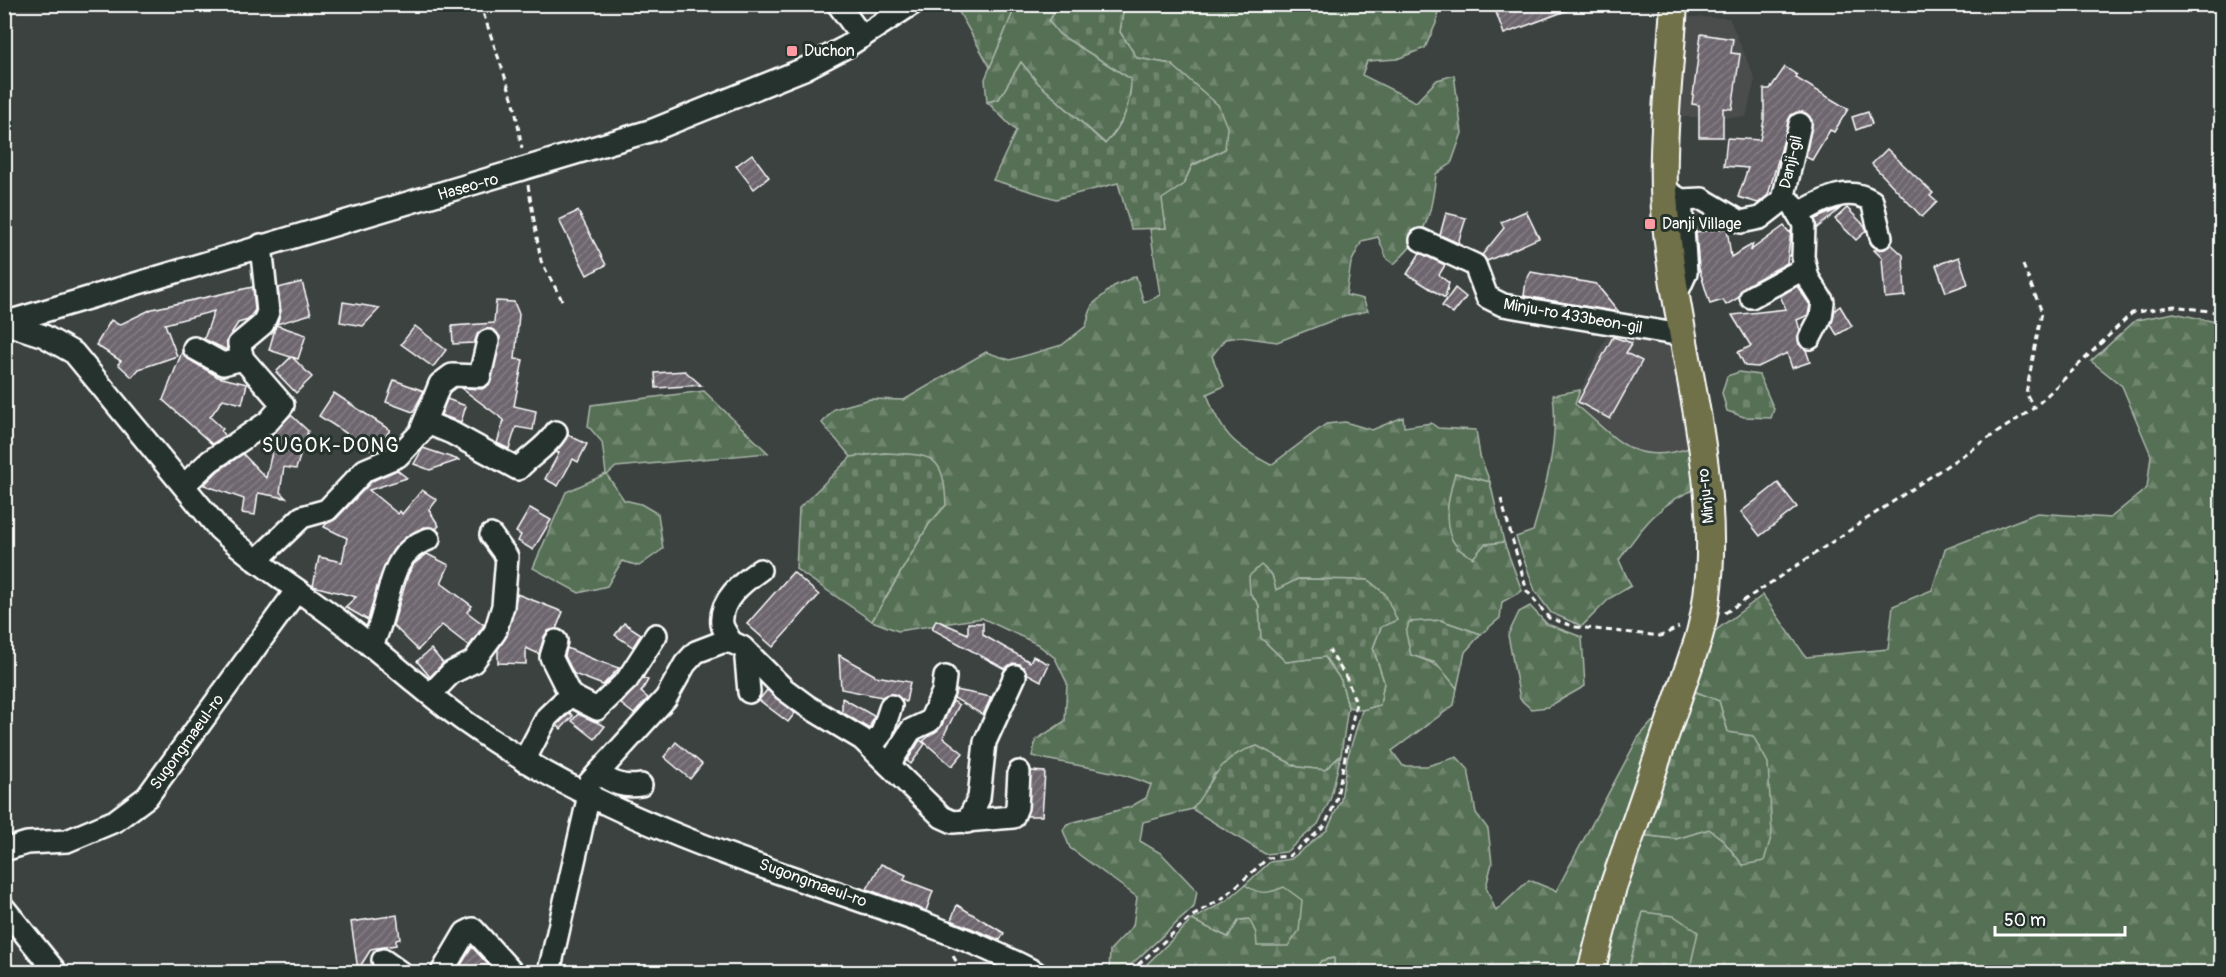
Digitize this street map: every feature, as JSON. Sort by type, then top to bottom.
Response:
[{"type":"main road","name":"Minju-ro","points":[[1591,972],[1613,887],[1703,623],[1709,574],[1710,520],[1666,223],[1673,195],[1674,4]]},
{"type":"street","points":[[838,4],[862,37]]},
{"type":"street","name":"Haseo-ro","points":[[4,323],[261,245],[515,173],[653,130],[760,88],[862,37],[912,4]]},
{"type":"street","name":"Danji-gil","points":[[1800,124],[1790,207],[1804,225],[1803,256],[1808,278],[1823,302],[1821,317],[1810,338]]},
{"type":"street","name":"Danji-gil","points":[[1673,195],[1702,200],[1742,222],[1835,195],[1862,195],[1872,201],[1881,237]]},
{"type":"street","name":"Minju-ro 433beon-gil","points":[[1421,240],[1475,266],[1487,297],[1503,305],[1681,335]]},
{"type":"street","points":[[184,485],[210,461],[268,422],[283,405],[243,359],[239,344],[263,324],[268,312],[261,245]]},
{"type":"street","points":[[1751,297],[1788,275],[1806,268]]},
{"type":"street","name":"Sugongmaeul-ro","points":[[4,323],[44,336],[74,353],[219,529],[256,561],[371,646],[466,722],[524,761],[589,795],[672,833],[940,928],[1035,972]]},
{"type":"street","points":[[256,561],[302,517],[327,510],[365,470],[398,456],[420,433],[440,384],[452,375],[480,376],[488,341]]},
{"type":"street","points":[[194,348],[223,364],[243,359]]},
{"type":"street","points":[[425,422],[518,469],[532,453],[546,447],[556,432]]},
{"type":"street","points":[[431,694],[451,673],[472,662],[495,632],[503,606],[507,557],[491,535]]},
{"type":"street","points":[[371,646],[381,628],[395,568],[414,544],[429,539]]},
{"type":"street","points":[[760,570],[739,586],[725,604],[722,625],[732,642],[750,655],[784,689],[871,747],[942,817],[953,822],[1013,817],[1017,807],[1020,772]]},
{"type":"street","name":"Sugongmaeul-ro","points":[[4,850],[27,843],[67,841],[115,821],[147,797],[297,590]]},
{"type":"street","points":[[556,641],[551,657],[570,695],[597,710],[627,680],[656,635]]},
{"type":"street","points":[[549,972],[589,795],[589,783],[666,698],[685,664],[696,652],[732,642]]},
{"type":"street","points":[[749,692],[746,659],[750,655]]},
{"type":"street","points":[[967,822],[979,798],[986,742],[1016,676]]},
{"type":"street","points":[[889,765],[911,730],[930,721],[943,692],[945,677]]},
{"type":"street","points":[[524,761],[546,717],[570,695]]},
{"type":"street","points":[[871,747],[882,733],[891,706]]},
{"type":"street","points":[[598,773],[611,782],[628,787],[642,785]]},
{"type":"street","points":[[4,908],[56,972]]},
{"type":"street","points":[[442,972],[465,933],[473,929],[512,972]]},
{"type":"street","points":[[382,960],[399,972]]},
{"type":"path","points":[[2023,265],[2042,312],[2026,393],[2034,408]]},
{"type":"path","points":[[1501,499],[1527,591],[1549,618],[1576,627],[1661,636],[1688,622],[1703,623],[1735,608],[2034,408],[2132,313],[2174,306],[2222,313]]},
{"type":"path","points":[[1130,972],[1191,917],[1224,897],[1269,858],[1288,856],[1324,827],[1336,801],[1356,703],[1346,677],[1329,650]]},
{"type":"shaded area","points":[[1686,17],[1729,18],[1755,79],[1746,117],[1679,117]]},
{"type":"shaded area","points":[[1609,331],[1672,344],[1689,448],[1666,455],[1636,453],[1574,404]]},
{"type":"green space","points":[[975,4],[1008,5],[1013,12],[990,67],[959,12]]},
{"type":"green space","points":[[1008,5],[1059,5],[1049,21],[1059,34],[1131,79],[1125,114],[1106,144],[1038,83],[1021,62],[999,100],[987,102],[985,79],[1013,12]]},
{"type":"green space","points":[[1059,5],[1124,5],[1120,32],[1137,58],[1171,64],[1218,105],[1227,127],[1225,149],[1192,165],[1183,185],[1162,199],[1166,228],[1131,229],[1118,183],[1056,199],[993,180],[1016,131],[987,102],[999,99],[1021,62],[1038,83],[1105,144],[1125,114],[1131,79],[1059,34],[1049,21]]},
{"type":"green space","points":[[1124,5],[1438,5],[1437,21],[1425,48],[1397,59],[1367,61],[1362,75],[1416,102],[1437,80],[1454,75],[1462,133],[1451,164],[1436,174],[1426,224],[1414,243],[1394,264],[1387,259],[1378,237],[1362,241],[1351,263],[1346,295],[1363,299],[1368,311],[1344,316],[1277,342],[1241,337],[1225,339],[1212,356],[1224,386],[1207,394],[1217,419],[1230,437],[1271,465],[1326,424],[1345,422],[1372,430],[1403,417],[1404,427],[1431,423],[1438,428],[1476,430],[1480,456],[1490,482],[1455,473],[1485,544],[1504,542],[1522,591],[1502,602],[1500,618],[1481,634],[1440,620],[1411,655],[1432,663],[1447,675],[1457,688],[1454,705],[1392,751],[1403,766],[1427,766],[1457,757],[1468,769],[1476,813],[1488,829],[1492,863],[1486,887],[1496,911],[1529,880],[1556,891],[1638,738],[1652,722],[1660,721],[1602,876],[1580,972],[1486,972],[1477,969],[1470,972],[1334,972],[1334,958],[1321,961],[1313,972],[1148,972],[1143,968],[1192,920],[1228,937],[1239,920],[1250,919],[1256,933],[1267,894],[1255,892],[1245,885],[1270,862],[1291,859],[1327,830],[1341,800],[1347,759],[1362,710],[1380,705],[1384,682],[1373,648],[1381,627],[1385,594],[1368,580],[1298,579],[1276,591],[1272,575],[1250,593],[1259,605],[1261,638],[1286,662],[1325,657],[1341,680],[1348,707],[1341,755],[1325,770],[1298,767],[1257,746],[1213,775],[1207,790],[1192,809],[1143,822],[1140,841],[1162,854],[1197,891],[1194,907],[1123,972],[1109,972],[1110,950],[1133,926],[1137,897],[1070,848],[1063,830],[1067,824],[1130,807],[1146,798],[1151,785],[1107,771],[1032,756],[1036,740],[1065,721],[1067,683],[1055,658],[1037,644],[982,618],[898,631],[872,621],[929,524],[946,505],[885,453],[851,457],[822,423],[834,409],[870,399],[904,400],[986,352],[1010,360],[1062,345],[1086,326],[1092,305],[1114,286],[1136,276],[1144,303],[1160,295],[1150,229],[1166,228],[1161,199],[1183,185],[1192,166],[1225,149],[1171,64],[1137,58],[1120,32]]},
{"type":"green space","points":[[2174,313],[2221,323],[2221,972],[1689,972],[1697,932],[1643,912],[1628,972],[1607,972],[1611,932],[1641,835],[1676,839],[1709,829],[1722,839],[1743,865],[1728,732],[1719,701],[1694,691],[1715,631],[1763,595],[1806,657],[1888,649],[1893,606],[1932,590],[1945,549],[2037,513],[2110,518],[2147,488],[2151,455],[2122,386],[2091,361],[2136,320]]},
{"type":"green space","points":[[1739,372],[1759,375],[1774,409],[1771,418],[1744,417],[1727,411],[1722,393],[1727,376]]},
{"type":"green space","points":[[1580,390],[1575,404],[1626,445],[1652,454],[1689,448],[1697,489],[1672,501],[1643,528],[1619,560],[1631,586],[1610,598],[1582,626],[1551,613],[1535,591],[1516,537],[1533,531],[1542,497],[1553,446],[1553,395]]},
{"type":"green space","points":[[704,391],[768,453],[616,467],[607,475],[624,500],[641,504],[658,514],[663,549],[639,566],[622,561],[607,586],[579,593],[533,568],[566,492],[606,474],[602,442],[588,426],[591,405]]},
{"type":"green space","points":[[885,453],[914,455],[932,460],[942,475],[946,505],[929,524],[872,621],[796,569],[799,508],[851,457]]},
{"type":"green space","points":[[1455,473],[1490,482],[1504,542],[1485,544],[1473,558],[1457,547],[1449,531],[1447,511]]},
{"type":"green space","points":[[1261,565],[1272,575],[1276,590],[1298,579],[1368,580],[1385,594],[1397,620],[1381,627],[1373,648],[1384,682],[1380,705],[1362,710],[1348,707],[1341,680],[1325,657],[1286,662],[1261,638],[1259,605],[1250,593],[1249,576]]},
{"type":"green space","points":[[1530,606],[1547,624],[1582,637],[1585,686],[1548,707],[1531,709],[1520,699],[1508,635],[1519,612]]},
{"type":"green space","points":[[1440,620],[1481,634],[1465,652],[1457,688],[1436,663],[1411,655],[1406,633],[1409,622]]},
{"type":"green space","points":[[1694,691],[1719,701],[1728,732],[1753,736],[1768,763],[1772,834],[1764,861],[1743,865],[1722,839],[1709,829],[1676,839],[1641,835]]},
{"type":"green space","points":[[1257,746],[1298,767],[1325,770],[1341,755],[1330,800],[1318,824],[1286,852],[1265,854],[1192,809],[1225,763],[1244,750]]},
{"type":"green space","points":[[1245,885],[1255,891],[1264,892],[1284,887],[1302,900],[1299,931],[1288,946],[1257,946],[1256,933],[1249,919],[1239,920],[1228,937],[1192,920],[1226,901]]},
{"type":"green space","points":[[1643,912],[1674,916],[1698,932],[1689,972],[1628,972]]},
{"type":"green space","points":[[1334,958],[1334,972],[1313,972],[1321,961]]},
{"type":"building","points":[[1493,4],[1578,4],[1579,6],[1504,34]]},
{"type":"building","points":[[1701,34],[1733,39],[1731,53],[1740,54],[1732,109],[1723,108],[1723,137],[1699,137],[1699,105],[1692,104]]},
{"type":"building","points":[[1785,67],[1797,75],[1796,78],[1848,109],[1834,132],[1830,130],[1812,160],[1806,157],[1812,120],[1802,112],[1791,115],[1768,195],[1758,203],[1738,197],[1748,168],[1724,166],[1727,138],[1760,140],[1764,120],[1764,89],[1770,89]]},
{"type":"building","points":[[1868,112],[1872,124],[1856,130],[1852,117]]},
{"type":"building","points":[[1887,149],[1933,193],[1930,196],[1937,202],[1922,217],[1872,164]]},
{"type":"building","points":[[752,154],[769,177],[754,189],[736,166]]},
{"type":"building","points":[[1841,208],[1817,228],[1815,219]]},
{"type":"building","points":[[1847,208],[1865,226],[1866,231],[1856,240],[1835,219]]},
{"type":"building","points":[[578,211],[606,265],[587,275],[559,220]]},
{"type":"building","points":[[1526,211],[1539,238],[1487,261],[1482,255],[1504,228],[1501,222]]},
{"type":"building","points":[[1446,213],[1466,218],[1458,243],[1440,235]]},
{"type":"building","points":[[1784,226],[1789,232],[1791,231],[1787,263],[1745,286],[1738,298],[1726,305],[1723,300],[1710,304],[1699,268],[1696,232],[1727,228],[1731,257],[1753,244],[1751,250]]},
{"type":"building","points":[[1891,244],[1903,255],[1905,296],[1885,298],[1882,258],[1874,250],[1885,249]]},
{"type":"building","points":[[1420,253],[1445,265],[1439,275],[1449,283],[1445,298],[1407,274]]},
{"type":"building","points":[[1959,257],[1968,284],[1946,292],[1936,265]]},
{"type":"building","points":[[1531,272],[1596,284],[1619,312],[1524,296],[1526,281]]},
{"type":"building","points":[[302,282],[311,314],[277,324],[281,311],[278,288]]},
{"type":"building","points":[[1797,286],[1810,305],[1808,315],[1797,320],[1800,330],[1799,344],[1806,350],[1810,362],[1792,368],[1787,353],[1758,367],[1745,366],[1738,352],[1751,346],[1732,315],[1786,309],[1780,296]]},
{"type":"building","points":[[253,287],[255,310],[248,320],[238,323],[227,340],[227,350],[204,339],[214,311],[165,324],[177,356],[139,369],[132,377],[118,364],[121,361],[96,345],[111,320],[119,325],[152,309]]},
{"type":"building","points":[[1455,288],[1466,297],[1453,314],[1442,306]]},
{"type":"building","points":[[496,301],[514,302],[519,314],[515,359],[523,360],[514,406],[536,411],[533,430],[516,427],[509,449],[497,443],[504,420],[461,388],[482,389],[490,384],[500,337],[491,329],[485,329],[478,333],[474,343],[453,344],[452,326],[494,323]]},
{"type":"building","points":[[343,302],[380,308],[363,326],[340,322]]},
{"type":"building","points":[[1840,306],[1852,326],[1837,335],[1831,325],[1835,310]]},
{"type":"building","points":[[276,325],[306,335],[298,359],[292,357],[312,377],[296,393],[276,372],[291,357],[269,350]]},
{"type":"building","points":[[415,326],[446,350],[433,367],[401,344]]},
{"type":"building","points":[[1613,337],[1632,343],[1626,353],[1642,361],[1610,419],[1578,402]]},
{"type":"building","points":[[182,352],[188,359],[218,377],[247,384],[242,404],[223,399],[210,417],[223,429],[221,431],[225,436],[212,444],[163,400]]},
{"type":"building","points":[[685,371],[701,385],[656,388],[655,373]]},
{"type":"building","points":[[394,380],[424,391],[413,412],[386,402]]},
{"type":"building","points":[[334,393],[390,430],[383,441],[387,447],[376,451],[355,444],[357,440],[319,416]]},
{"type":"building","points":[[447,399],[466,406],[461,422],[441,415]]},
{"type":"building","points":[[291,415],[308,431],[296,469],[284,467],[280,492],[286,498],[258,493],[255,515],[242,513],[244,499],[204,485],[218,471],[243,454],[266,478],[275,439],[271,435]]},
{"type":"building","points":[[568,435],[587,444],[578,462],[573,459],[558,486],[545,479],[559,453],[556,452]]},
{"type":"building","points":[[423,448],[459,460],[430,470],[414,464]]},
{"type":"building","points":[[397,470],[407,478],[369,490],[398,514],[400,511],[402,514],[422,490],[437,500],[429,510],[439,526],[436,529],[424,527],[409,535],[393,550],[379,580],[368,620],[345,607],[356,597],[313,586],[319,557],[342,562],[347,538],[324,527],[336,519],[372,481]]},
{"type":"building","points":[[1778,483],[1797,507],[1760,536],[1741,512]]},
{"type":"building","points":[[530,508],[551,520],[533,550],[518,541],[521,535],[516,532]]},
{"type":"building","points":[[427,554],[449,565],[441,583],[472,606],[467,612],[484,625],[469,646],[442,625],[418,650],[393,625],[408,575],[414,564]]},
{"type":"building","points":[[793,572],[819,595],[773,647],[747,624]]},
{"type":"building","points":[[517,594],[563,612],[556,629],[548,631],[544,637],[539,654],[526,648],[526,664],[498,663],[498,649],[507,636]]},
{"type":"building","points":[[936,620],[968,634],[968,623],[983,623],[983,635],[1030,662],[1033,656],[1049,664],[1041,681],[1028,674],[1020,664],[1013,663],[1005,669],[932,629]]},
{"type":"building","points":[[624,623],[641,634],[633,647],[615,635]]},
{"type":"building","points":[[567,648],[619,668],[603,685],[574,674],[565,656]]},
{"type":"building","points":[[431,649],[443,663],[430,677],[417,661]]},
{"type":"building","points":[[839,655],[876,676],[910,682],[906,702],[894,694],[882,697],[841,689]]},
{"type":"building","points":[[643,678],[648,680],[641,692],[648,698],[634,714],[621,704]]},
{"type":"building","points":[[767,690],[795,713],[788,722],[759,700]]},
{"type":"building","points":[[956,690],[991,697],[983,715],[954,698]]},
{"type":"building","points":[[842,698],[874,716],[869,729],[842,712]]},
{"type":"building","points":[[953,701],[959,705],[943,737],[963,753],[952,766],[923,741],[941,727]]},
{"type":"building","points":[[570,713],[573,716],[561,729],[557,725]]},
{"type":"building","points":[[578,714],[605,726],[595,739],[572,721]]},
{"type":"building","points":[[920,740],[925,744],[911,764],[907,761]]},
{"type":"building","points":[[676,742],[702,764],[690,779],[664,757]]},
{"type":"building","points":[[1031,771],[1045,772],[1042,816],[1027,816]]},
{"type":"building","points":[[881,864],[906,875],[904,880],[933,891],[926,911],[867,889]]},
{"type":"building","points":[[957,905],[1004,933],[1000,940],[951,920]]},
{"type":"building","points":[[397,915],[400,939],[396,940],[396,945],[371,949],[358,970],[351,922]]},
{"type":"building","points":[[472,947],[495,972],[470,972],[461,965]]},
{"type":"waterway","points":[[4,963],[12,972]]},
{"type":"place","name":"Duchon","points":[[792,51]]},
{"type":"place","name":"Danji Village","points":[[1650,224]]},
{"type":"district","name":"SUGOK-DONG","points":[[331,445]]}]
